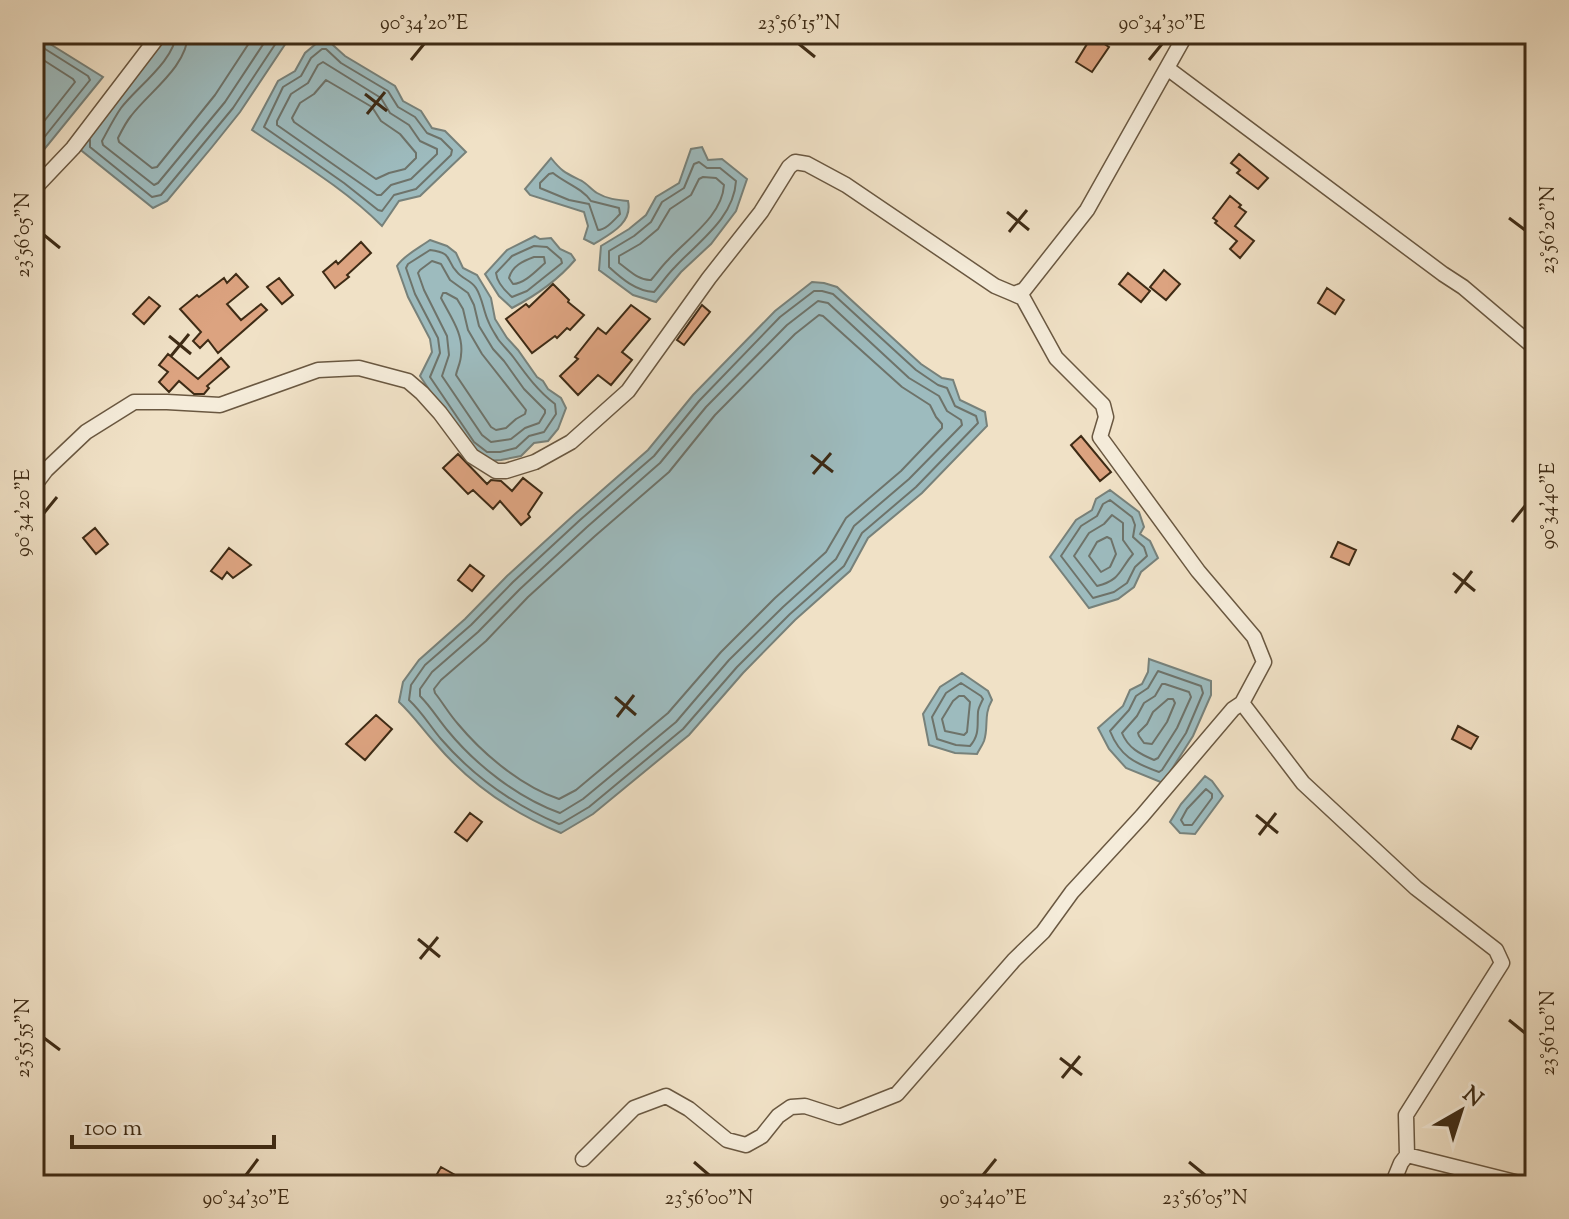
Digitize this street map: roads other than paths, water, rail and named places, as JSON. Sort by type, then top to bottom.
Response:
[{"type":"street","points":[[34,189],[73,148],[160,34]]},
{"type":"street","points":[[1014,294],[1024,290],[1087,210],[1186,34]]},
{"type":"street","points":[[1167,68],[1463,287],[1535,348]]},
{"type":"street","points":[[34,486],[46,470],[86,432],[134,402],[220,405],[318,370],[359,368],[408,381],[440,413],[472,456],[496,471],[535,462],[571,442],[628,391],[795,162],[807,164],[846,185],[995,286],[1023,298],[1056,358],[1103,405],[1106,417],[1100,437],[1198,571],[1254,637],[1264,662],[1242,703],[1233,709],[1072,892],[1043,932],[1014,960],[897,1094],[839,1117],[805,1106],[791,1107],[778,1116],[762,1136],[746,1145],[727,1140],[689,1109],[666,1096],[634,1108],[583,1159]]},
{"type":"street","points":[[1242,703],[1303,783],[1416,888],[1496,950],[1502,963],[1406,1115],[1407,1155],[1392,1185]]},
{"type":"street","points":[[1407,1155],[1527,1185]]},
{"type":"water","points":[[34,34],[103,77],[34,162]]},
{"type":"water","points":[[160,34],[292,34],[240,112],[167,201],[153,208],[77,147]]},
{"type":"water","points":[[324,37],[345,56],[395,86],[403,101],[421,111],[432,128],[445,131],[466,152],[420,196],[399,201],[382,226],[336,187],[252,130],[278,81],[295,71],[305,53]]},
{"type":"water","points":[[702,147],[708,160],[722,159],[747,179],[736,211],[711,244],[681,272],[656,302],[633,295],[599,270],[601,246],[629,229],[646,215],[656,197],[679,183],[691,149]]},
{"type":"water","points":[[551,158],[562,170],[597,193],[628,201],[629,209],[624,222],[594,244],[584,239],[588,226],[584,212],[530,195],[525,189]]},
{"type":"water","points":[[535,236],[551,238],[575,260],[546,287],[512,308],[499,296],[485,274],[507,250]]},
{"type":"water","points":[[430,240],[447,246],[456,253],[463,268],[477,275],[491,298],[495,319],[507,338],[537,377],[561,398],[566,408],[558,429],[548,441],[534,443],[521,456],[485,461],[468,448],[420,376],[432,352],[430,339],[408,297],[397,266]]},
{"type":"water","points":[[812,282],[837,287],[921,364],[942,378],[953,380],[960,400],[985,412],[987,426],[922,493],[868,538],[850,571],[795,620],[689,735],[593,814],[561,833],[526,816],[493,796],[449,758],[399,702],[403,682],[419,660],[507,576],[648,450],[693,395],[775,311]]},
{"type":"water","points":[[1110,490],[1139,512],[1144,527],[1140,534],[1150,541],[1158,558],[1141,572],[1134,587],[1118,599],[1089,608],[1050,557],[1076,520],[1092,510],[1096,499]]},
{"type":"water","points":[[1149,659],[1211,681],[1211,695],[1193,736],[1163,783],[1126,768],[1109,749],[1098,728],[1123,706],[1130,690],[1142,684],[1148,672]]},
{"type":"water","points":[[962,673],[988,691],[992,700],[984,741],[977,754],[955,753],[929,745],[923,714],[940,687]]},
{"type":"water","points":[[1205,776],[1223,796],[1195,834],[1180,833],[1170,822]]}]
